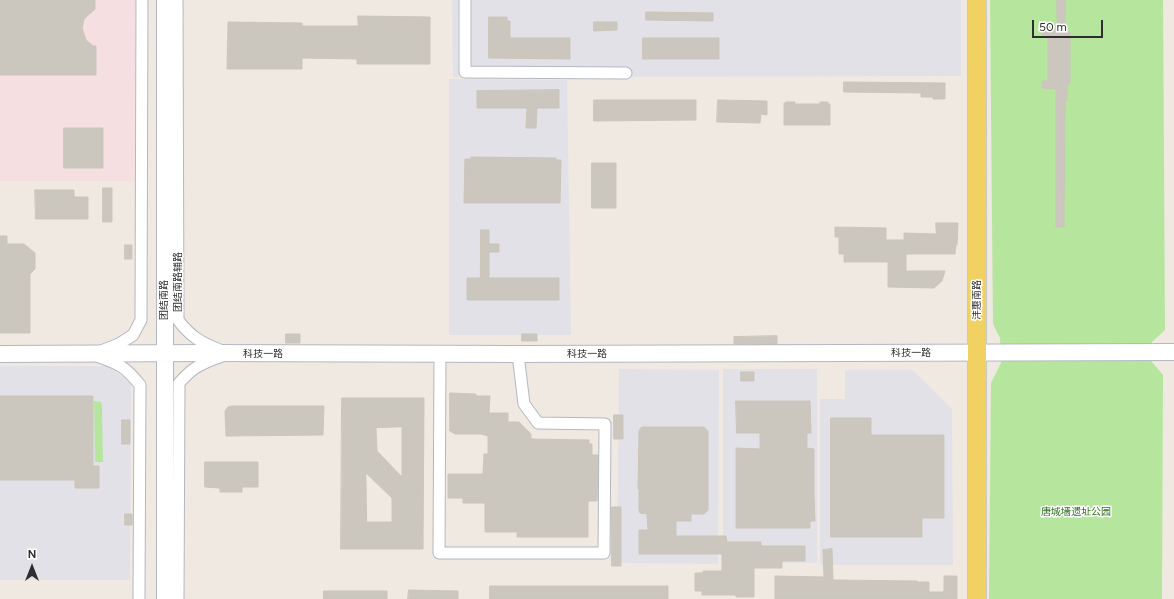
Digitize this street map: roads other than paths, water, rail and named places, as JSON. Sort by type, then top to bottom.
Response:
[{"type":"main road","name":"团结南路","points":[[154,0],[164,599]]},
{"type":"main road","name":"团结南路","points":[[154,599],[164,0]]},
{"type":"main road","name":"沣惠南路","points":[[977,0],[977,599]]},
{"type":"main road","name":"科技一路","points":[[0,354],[1174,352]]},
{"type":"street","points":[[91,354],[119,344],[128,338],[132,335],[141,320],[142,0]]},
{"type":"street","name":"团结南路辅路","points":[[177,0],[178,320],[186,331],[206,345],[230,354]]},
{"type":"street","points":[[465,0],[465,72],[626,73]]},
{"type":"street","points":[[91,354],[119,364],[130,372],[140,385],[139,599]]},
{"type":"street","points":[[178,599],[179,383],[188,373],[201,364],[230,354]]},
{"type":"street","points":[[440,354],[440,553],[604,553],[605,424],[538,423],[524,404],[518,354]]},
{"type":"park label","name":"唐城墙遗址公园","points":[[1076,512]]}]
